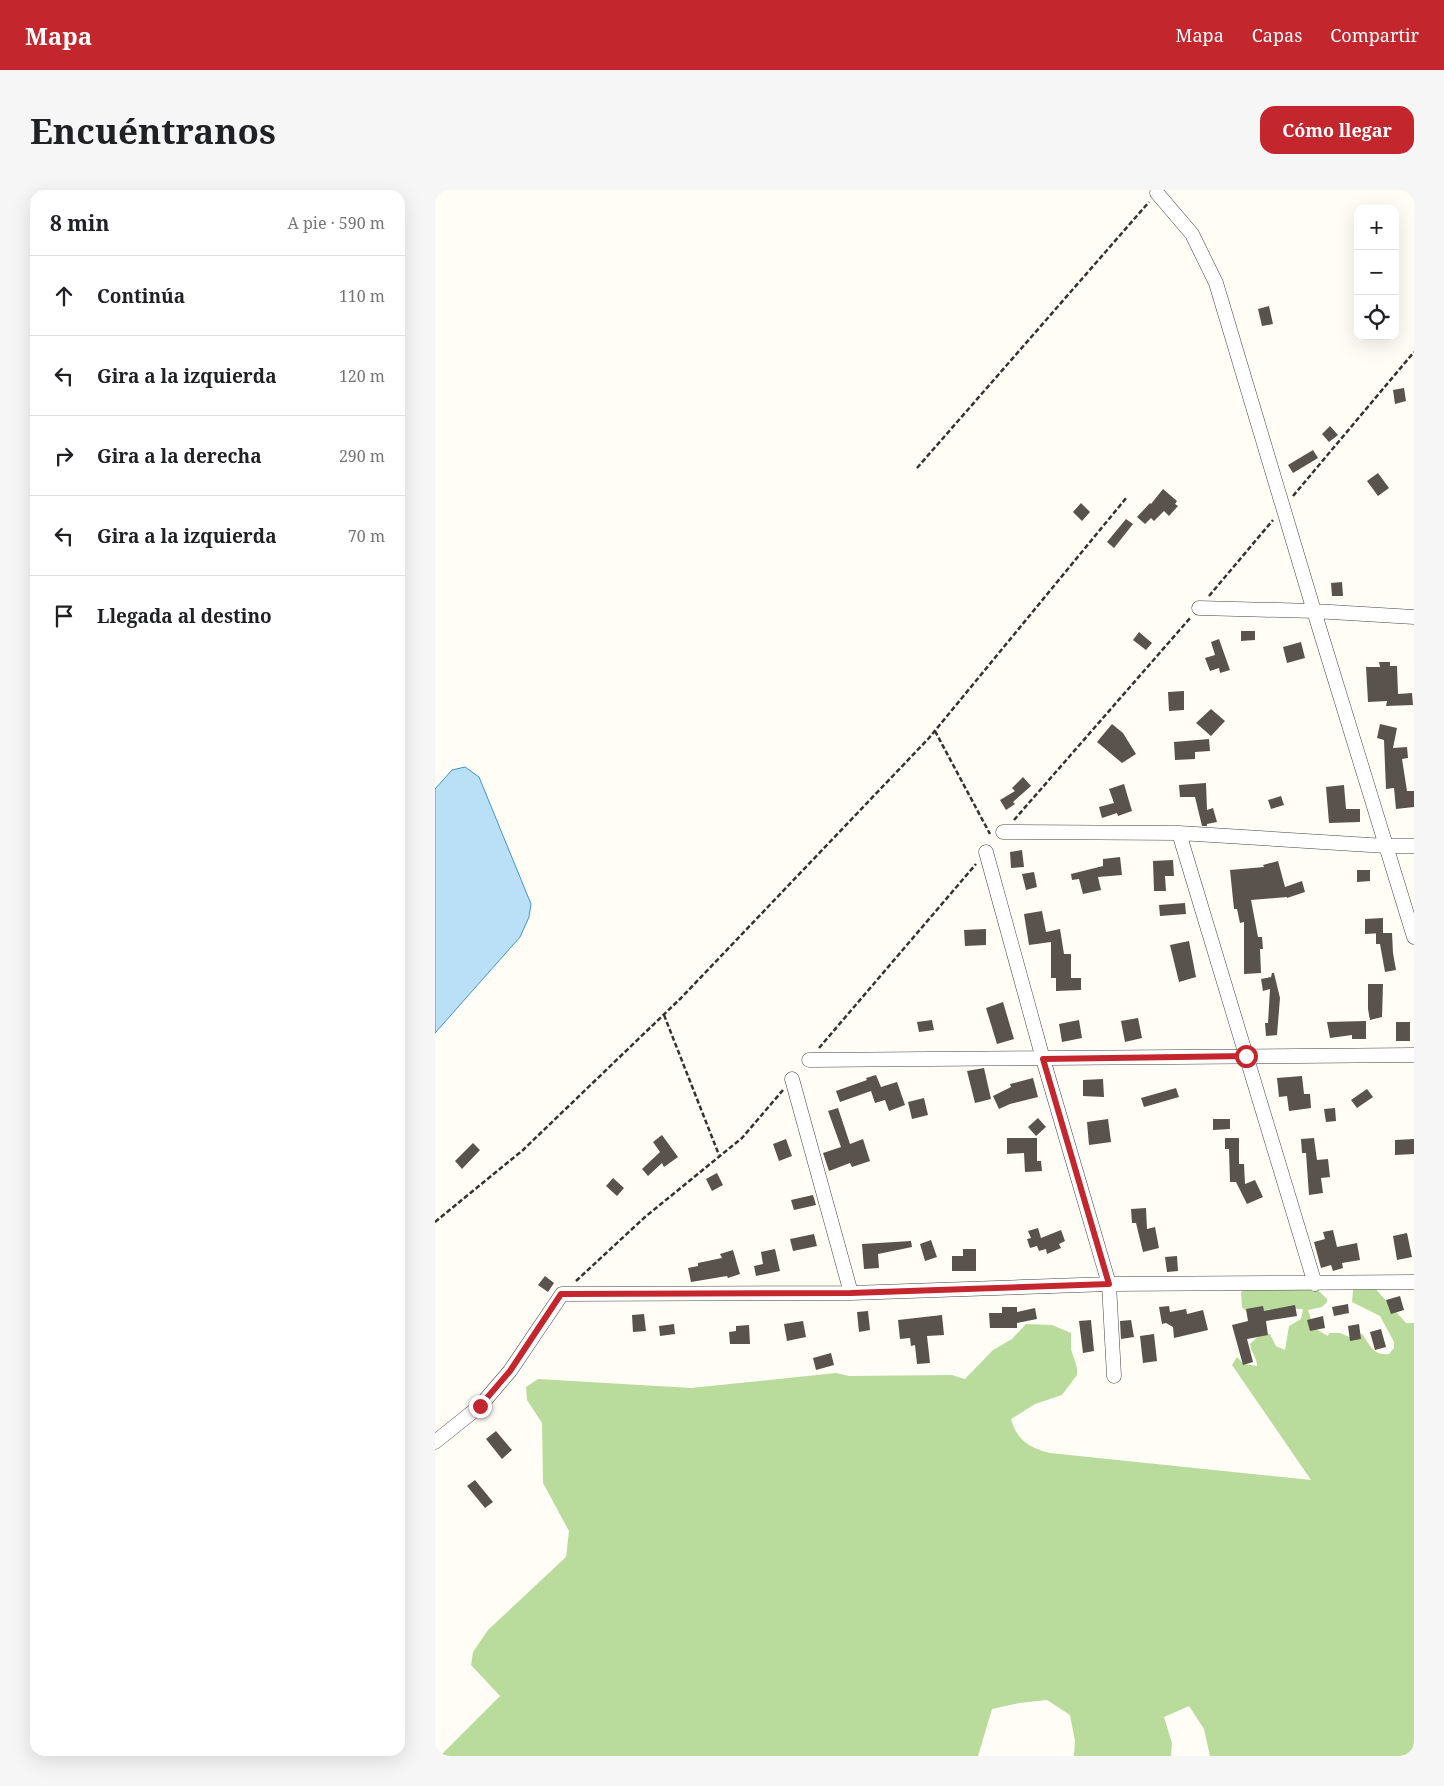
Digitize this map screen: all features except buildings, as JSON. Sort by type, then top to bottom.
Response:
[{"type":"street","points":[[1157,194],[1192,234],[1216,283],[1414,937]]},
{"type":"street","points":[[1199,608],[1314,611],[1414,617]]},
{"type":"street","points":[[1179,832],[1315,1284]]},
{"type":"street","points":[[997,833],[1179,832],[1386,846],[1414,846]]},
{"type":"street","points":[[986,852],[1043,1059],[1109,1284],[1114,1376]]},
{"type":"street","points":[[809,1060],[1414,1055]]},
{"type":"street","points":[[792,1079],[851,1293]]},
{"type":"street","points":[[435,1442],[480,1406],[510,1371],[561,1294],[851,1293],[1109,1284],[1414,1282]]},
{"type":"path","points":[[917,468],[1157,194]]},
{"type":"path","points":[[435,1222],[523,1150],[664,1015],[935,731],[1127,497]]},
{"type":"path","points":[[935,731],[997,833]]},
{"type":"path","points":[[664,1015],[719,1155]]},
{"type":"green space","points":[[1373,1286],[1406,1323],[1414,1323],[1414,1756],[1210,1756],[1204,1729],[1189,1706],[1164,1717],[1172,1743],[1171,1756],[1074,1756],[1075,1741],[1070,1715],[1047,1700],[1019,1703],[992,1709],[978,1756],[440,1756],[500,1696],[471,1665],[473,1652],[488,1630],[566,1557],[569,1531],[543,1483],[542,1423],[527,1400],[526,1387],[538,1379],[691,1388],[836,1373],[849,1376],[952,1375],[965,1379],[993,1350],[1012,1339],[1026,1324],[1052,1325],[1071,1333],[1071,1349],[1077,1368],[1077,1375],[1062,1395],[1035,1404],[1011,1419],[1020,1438],[1030,1446],[1050,1453],[1311,1480],[1232,1365],[1237,1357],[1244,1364],[1257,1366],[1250,1344],[1260,1335],[1270,1334],[1276,1346],[1285,1350],[1289,1326],[1301,1319],[1303,1309],[1278,1308],[1273,1312],[1249,1314],[1242,1307],[1241,1293],[1244,1288],[1313,1289],[1320,1292],[1327,1299],[1327,1302],[1322,1307],[1308,1310],[1314,1328],[1328,1336],[1329,1333],[1340,1333],[1354,1339],[1358,1334],[1362,1334],[1376,1351],[1389,1354],[1394,1348],[1394,1342],[1380,1316],[1352,1302],[1353,1289]]},
{"type":"water","points":[[465,767],[479,777],[531,904],[529,917],[520,937],[435,1033],[435,789],[452,770]]},
{"type":"route","points":[[480,1406],[510,1371],[561,1294],[851,1293],[1109,1284],[1043,1059],[1246,1056]]}]
